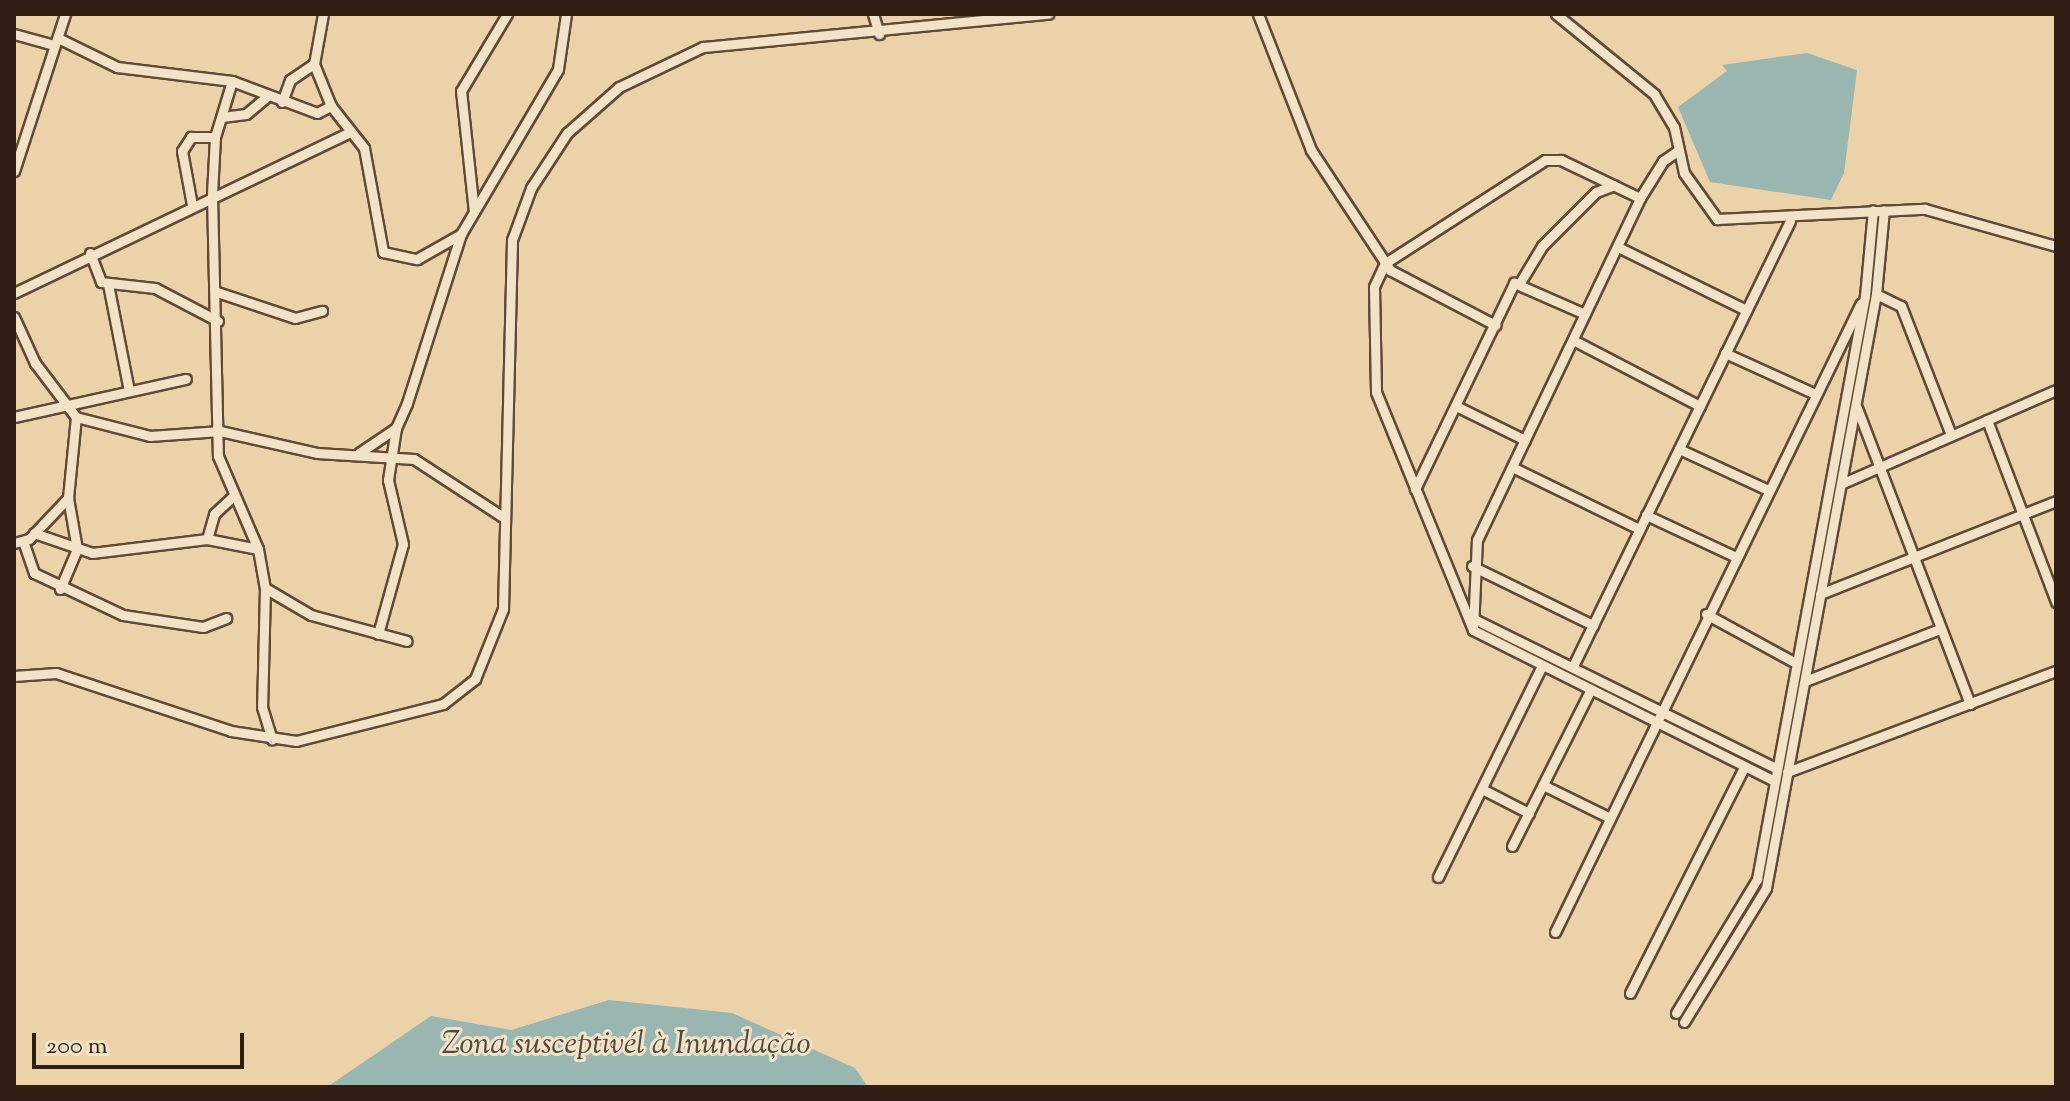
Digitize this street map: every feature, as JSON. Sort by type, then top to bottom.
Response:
[{"type":"street","points":[[14,171],[65,14]]},
{"type":"street","points":[[323,14],[314,64],[331,106],[364,148],[386,255],[417,259],[461,234]]},
{"type":"street","points":[[474,212],[461,91],[475,57],[507,14]]},
{"type":"street","points":[[378,634],[403,544],[389,456],[396,428],[461,234],[558,69],[566,14]]},
{"type":"street","points":[[873,14],[879,34]]},
{"type":"street","points":[[14,676],[56,673],[272,739],[320,739],[394,722],[463,691],[497,637],[503,609],[512,240],[531,188],[567,133],[619,87],[703,47],[879,34],[1048,14]]},
{"type":"street","points":[[1258,14],[1311,150],[1385,263],[1495,325]]},
{"type":"street","points":[[1556,14],[1654,94],[1697,197],[1717,219],[1790,221],[1873,210],[1942,212],[2056,246]]},
{"type":"street","points":[[14,34],[56,41],[117,67],[232,81],[266,97],[317,113],[331,106]]},
{"type":"street","points":[[282,102],[290,80],[314,64]]},
{"type":"street","points":[[232,81],[215,137],[212,195],[218,321],[218,456],[258,549],[265,588],[262,707],[272,739]]},
{"type":"street","points":[[222,117],[246,114],[266,97]]},
{"type":"street","points":[[14,293],[90,253],[350,132]]},
{"type":"street","points":[[192,205],[182,151],[191,137],[215,137]]},
{"type":"street","points":[[1679,150],[1663,161],[1640,198],[1512,467],[1472,566],[1473,630],[1773,780]]},
{"type":"street","points":[[1640,198],[1561,160],[1545,160],[1385,263],[1374,287],[1376,392],[1415,489],[1474,619],[1775,768]]},
{"type":"street","points":[[1415,489],[1495,325],[1542,246],[1596,192],[1614,185]]},
{"type":"street","points":[[1676,1013],[1750,899],[1871,295],[1873,210]]},
{"type":"street","points":[[1684,1022],[1760,903],[1843,483],[1884,210]]},
{"type":"street","points":[[1573,666],[1790,221]]},
{"type":"street","points":[[1618,247],[1746,310]]},
{"type":"street","points":[[90,253],[108,284],[129,391]]},
{"type":"street","points":[[1521,281],[1585,314]]},
{"type":"street","points":[[108,284],[155,288],[218,321]]},
{"type":"street","points":[[217,292],[295,318],[322,311]]},
{"type":"street","points":[[1555,932],[1813,393],[1871,295]]},
{"type":"street","points":[[1871,295],[1901,306],[1951,435]]},
{"type":"street","points":[[14,317],[68,409],[76,417],[150,436],[220,431],[281,447],[389,456],[439,470],[503,517]]},
{"type":"street","points":[[1573,340],[1700,406]]},
{"type":"street","points":[[1725,353],[1813,393]]},
{"type":"street","points":[[14,417],[68,409],[129,391],[186,379]]},
{"type":"street","points":[[1843,483],[1877,465],[2056,390]]},
{"type":"street","points":[[1856,404],[1970,704]]},
{"type":"street","points":[[1456,406],[1525,440]]},
{"type":"street","points":[[60,589],[77,549],[68,498],[76,417]]},
{"type":"street","points":[[1987,420],[2056,602]]},
{"type":"street","points":[[356,454],[396,428]]},
{"type":"street","points":[[1679,449],[1766,489]]},
{"type":"street","points":[[1512,467],[1639,529]]},
{"type":"street","points":[[207,539],[214,514],[233,496]]},
{"type":"street","points":[[68,498],[34,533],[18,542],[34,573],[60,589],[138,618],[203,627],[226,618]]},
{"type":"street","points":[[1820,594],[2056,501]]},
{"type":"street","points":[[1646,515],[1734,556]]},
{"type":"street","points":[[34,533],[77,549],[129,552],[207,539],[258,549]]},
{"type":"street","points":[[1472,566],[1593,625]]},
{"type":"street","points":[[265,588],[311,615],[407,641]]},
{"type":"street","points":[[1706,614],[1796,663]]},
{"type":"street","points":[[1805,681],[1940,629]]},
{"type":"street","points":[[1438,877],[1542,666]]},
{"type":"street","points":[[1787,772],[2056,671]]},
{"type":"street","points":[[1512,846],[1590,691]]},
{"type":"street","points":[[1630,993],[1744,767]]},
{"type":"street","points":[[1543,785],[1610,818]]},
{"type":"street","points":[[1482,789],[1529,813]]},
{"type":"water","points":[[1807,53],[1857,70],[1844,173],[1831,200],[1710,182],[1678,107],[1727,71],[1722,65]]},
{"type":"water","name":"Zona susceptivél à Inundação","points":[[609,1000],[732,1013],[855,1068],[868,1087],[327,1087],[431,1016],[511,1030]]}]
